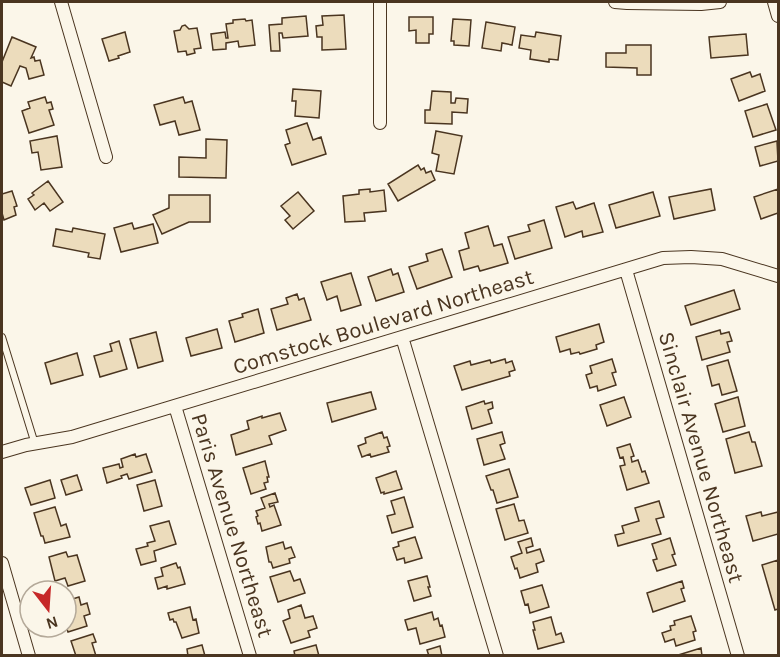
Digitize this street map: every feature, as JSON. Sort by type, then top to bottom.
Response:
[{"type":"street","points":[[61,2],[106,157]]},
{"type":"street","points":[[380,2],[380,123]]},
{"type":"street","points":[[615,2],[701,4],[720,2]]},
{"type":"street","points":[[774,2],[778,16]]},
{"type":"street","name":"Comstock Boulevard Northeast","points":[[2,452],[72,437],[663,258],[722,259],[778,276]]},
{"type":"street","name":"Sinclair Avenue Northeast","points":[[626,270],[738,656]]},
{"type":"street","points":[[402,337],[497,656]]},
{"type":"street","name":"Paris Avenue Northeast","points":[[175,406],[250,656]]},
{"type":"street","points":[[2,563],[29,656]]},
{"type":"lane","points":[[2,337],[34,444]]},
{"type":"building","points":[[344,15],[346,49],[322,50],[322,37],[317,37],[316,26],[323,25],[322,16]]},
{"type":"building","points":[[306,16],[308,36],[283,38],[282,33],[279,33],[280,51],[271,51],[269,25],[282,24],[282,18]]},
{"type":"building","points":[[409,17],[433,17],[433,34],[429,34],[429,43],[416,43],[416,30],[409,31]]},
{"type":"building","points":[[245,19],[246,21],[252,20],[255,45],[239,47],[238,41],[226,43],[226,49],[213,50],[211,34],[225,32],[228,38],[226,24],[233,23],[233,20]]},
{"type":"building","points":[[453,19],[471,20],[469,46],[454,45],[454,41],[451,41]]},
{"type":"building","points":[[486,22],[515,27],[512,45],[502,43],[501,51],[482,48]]},
{"type":"building","points":[[185,25],[189,29],[197,28],[201,48],[194,49],[195,53],[187,55],[186,51],[178,52],[174,31],[180,30]]},
{"type":"building","points":[[125,32],[130,52],[109,61],[102,39]]},
{"type":"building","points":[[536,32],[561,36],[558,60],[549,59],[549,62],[530,59],[531,50],[519,48],[521,35],[535,37]]},
{"type":"building","points":[[746,34],[748,55],[711,58],[709,37]]},
{"type":"building","points":[[12,37],[36,47],[31,58],[34,57],[35,61],[40,60],[44,75],[29,79],[26,68],[20,66],[11,86],[2,82],[2,62]]},
{"type":"building","points":[[626,45],[651,45],[651,75],[637,75],[637,68],[606,67],[606,53],[626,53]]},
{"type":"building","points":[[750,72],[752,77],[760,74],[765,91],[739,101],[731,79]]},
{"type":"building","points":[[293,89],[321,91],[319,118],[295,116],[296,101],[292,101]]},
{"type":"building","points":[[432,91],[451,92],[451,103],[455,103],[456,98],[468,99],[467,113],[452,112],[452,124],[425,123],[425,110],[430,110]]},
{"type":"building","points":[[45,97],[47,103],[51,102],[53,109],[49,110],[54,125],[29,133],[22,111],[30,108],[28,102]]},
{"type":"building","points":[[183,97],[185,103],[192,101],[200,130],[179,135],[175,121],[160,125],[154,105]]},
{"type":"building","points":[[767,104],[776,130],[753,137],[745,111]]},
{"type":"building","points":[[307,123],[313,140],[321,137],[326,154],[292,165],[285,145],[290,143],[286,130]]},
{"type":"building","points":[[436,131],[462,136],[454,174],[436,171],[439,155],[432,153]]},
{"type":"building","points":[[57,136],[62,167],[41,170],[38,152],[32,153],[30,141]]},
{"type":"building","points":[[206,139],[227,140],[226,178],[179,177],[179,157],[206,158]]},
{"type":"building","points":[[777,141],[778,161],[760,166],[755,147]]},
{"type":"building","points":[[418,165],[421,170],[424,168],[426,173],[431,171],[435,180],[398,201],[388,184]]},
{"type":"building","points":[[48,181],[63,202],[50,211],[44,203],[35,210],[28,199]]},
{"type":"building","points":[[370,189],[370,192],[384,190],[386,211],[364,213],[365,221],[345,222],[343,196],[359,194],[359,190]]},
{"type":"building","points":[[711,189],[715,210],[674,219],[669,197]]},
{"type":"building","points":[[778,189],[778,213],[761,219],[754,197]]},
{"type":"building","points":[[12,191],[17,206],[14,207],[16,215],[4,220],[2,194]]},
{"type":"building","points":[[298,192],[314,211],[293,229],[285,220],[290,216],[281,206]]},
{"type":"building","points":[[653,192],[660,216],[616,228],[609,205]]},
{"type":"building","points":[[169,195],[210,195],[210,222],[189,222],[162,234],[153,215],[169,208]]},
{"type":"building","points":[[573,202],[576,209],[594,203],[603,232],[583,237],[582,231],[565,237],[556,207]]},
{"type":"building","points":[[544,220],[552,248],[515,259],[508,237],[530,231],[528,225]]},
{"type":"building","points":[[132,223],[134,229],[153,224],[158,243],[121,252],[114,228]]},
{"type":"building","points":[[488,226],[494,246],[502,244],[508,263],[480,271],[478,266],[464,270],[459,251],[469,248],[465,233]]},
{"type":"building","points":[[73,228],[105,234],[100,259],[88,257],[89,253],[53,246],[56,229],[72,232]]},
{"type":"building","points":[[442,249],[452,277],[417,289],[409,267],[428,261],[426,254]]},
{"type":"building","points":[[391,269],[393,275],[398,273],[404,292],[376,301],[368,277]]},
{"type":"building","points":[[351,273],[361,305],[341,311],[337,296],[327,300],[321,282]]},
{"type":"building","points":[[734,290],[740,309],[691,325],[685,306]]},
{"type":"building","points":[[297,294],[299,300],[304,298],[311,320],[277,330],[271,309],[288,304],[286,298]]},
{"type":"building","points":[[258,309],[264,333],[235,342],[229,321]]},
{"type":"building","points":[[599,324],[604,342],[596,345],[597,349],[580,354],[579,352],[571,354],[570,349],[560,352],[556,337]]},
{"type":"building","points":[[217,329],[222,348],[191,356],[186,338]]},
{"type":"building","points":[[720,330],[721,334],[729,332],[732,341],[727,342],[730,352],[702,360],[696,337]]},
{"type":"building","points":[[156,332],[163,361],[138,368],[130,339]]},
{"type":"building","points":[[119,341],[127,369],[100,377],[94,356],[112,351],[110,344]]},
{"type":"building","points":[[77,353],[83,375],[51,384],[45,363]]},
{"type":"building","points":[[505,359],[506,363],[512,361],[515,370],[509,372],[510,376],[462,390],[454,366],[470,361],[471,365]]},
{"type":"building","points":[[612,359],[616,372],[612,373],[616,385],[598,391],[597,386],[590,388],[586,375],[592,373],[590,366]]},
{"type":"building","points":[[728,360],[737,391],[722,395],[719,384],[712,386],[707,366]]},
{"type":"building","points":[[371,392],[376,409],[332,422],[327,403]]},
{"type":"building","points":[[624,397],[631,417],[607,426],[600,405]]},
{"type":"building","points":[[738,397],[745,426],[723,432],[715,404]]},
{"type":"building","points":[[484,401],[485,404],[492,402],[493,408],[488,410],[492,423],[472,429],[466,407]]},
{"type":"building","points":[[280,413],[286,430],[269,436],[272,444],[236,455],[231,435],[249,429],[247,421]]},
{"type":"building","points":[[382,432],[384,438],[387,437],[389,452],[362,457],[358,446],[366,443],[365,438]]},
{"type":"building","points":[[502,432],[505,443],[500,445],[505,459],[484,465],[477,439]]},
{"type":"building","points":[[749,432],[752,442],[755,442],[762,466],[735,473],[726,439]]},
{"type":"building","points":[[630,444],[634,456],[631,457],[632,462],[638,460],[649,483],[627,490],[620,466],[625,465],[617,448]]},
{"type":"building","points":[[135,454],[136,457],[146,454],[152,472],[129,479],[127,474],[107,483],[103,468],[119,464],[120,468],[123,467],[121,459]]},
{"type":"building","points":[[265,461],[269,477],[267,477],[268,482],[264,483],[266,489],[251,494],[243,468]]},
{"type":"building","points":[[509,469],[518,497],[497,503],[486,476]]},
{"type":"building","points":[[396,471],[402,489],[381,493],[376,478]]},
{"type":"building","points":[[77,475],[82,490],[66,495],[61,480]]},
{"type":"building","points":[[50,480],[55,498],[31,505],[25,488]]},
{"type":"building","points":[[155,480],[162,506],[144,511],[137,485]]},
{"type":"building","points":[[275,493],[278,502],[269,504],[270,507],[274,505],[281,525],[262,531],[260,523],[258,524],[256,511],[265,508],[261,498]]},
{"type":"building","points":[[404,497],[413,527],[392,533],[387,516],[395,514],[391,501]]},
{"type":"building","points":[[659,501],[664,517],[656,519],[661,534],[618,546],[615,535],[624,533],[622,526],[639,521],[635,508]]},
{"type":"building","points":[[514,504],[519,521],[524,520],[528,533],[505,540],[496,509]]},
{"type":"building","points":[[55,507],[61,526],[66,524],[70,537],[45,543],[34,513]]},
{"type":"building","points":[[761,512],[762,516],[778,512],[778,534],[753,541],[746,516]]},
{"type":"building","points":[[169,521],[176,544],[154,551],[156,561],[141,565],[136,549],[148,546],[147,543],[155,541],[150,526]]},
{"type":"building","points":[[415,537],[422,558],[405,563],[404,558],[397,560],[393,548],[399,546],[398,542]]},
{"type":"building","points":[[531,538],[533,546],[526,548],[527,553],[540,549],[544,561],[536,564],[538,572],[520,578],[511,557],[522,553],[518,542]]},
{"type":"building","points":[[670,538],[676,565],[657,571],[653,560],[657,559],[652,544]]},
{"type":"building","points":[[283,542],[285,549],[291,547],[295,557],[289,559],[290,563],[273,568],[269,562],[266,547]]},
{"type":"building","points":[[66,552],[68,557],[77,555],[85,581],[78,583],[78,579],[54,579],[49,557]]},
{"type":"building","points":[[778,560],[778,609],[775,610],[762,565]]},
{"type":"building","points":[[176,563],[178,568],[180,567],[185,584],[158,589],[155,578],[163,576],[161,568]]},
{"type":"building","points":[[290,571],[294,581],[300,579],[305,593],[278,602],[270,577]]},
{"type":"building","points":[[427,576],[431,596],[414,601],[408,581]]},
{"type":"building","points":[[682,581],[684,588],[681,589],[685,601],[653,612],[647,593]]},
{"type":"building","points":[[542,585],[549,607],[530,613],[521,591]]},
{"type":"building","points":[[78,597],[81,605],[87,603],[90,614],[84,616],[87,626],[78,629]]},
{"type":"building","points":[[301,605],[305,618],[313,616],[317,628],[308,631],[310,637],[291,643],[283,621],[290,618],[288,610]]},
{"type":"building","points":[[190,607],[199,633],[182,638],[176,622],[173,619],[170,620],[168,613]]},
{"type":"building","points":[[432,612],[434,620],[438,618],[440,626],[442,625],[445,637],[420,644],[416,628],[408,630],[405,620]]},
{"type":"building","points":[[691,616],[696,631],[693,632],[695,640],[676,646],[674,639],[665,642],[662,633],[671,630],[670,626],[675,625],[674,621]]},
{"type":"building","points":[[551,617],[556,635],[561,633],[564,642],[538,649],[533,622]]},
{"type":"building","points":[[93,634],[96,642],[92,643],[96,656],[76,656],[71,641]]},
{"type":"building","points":[[202,645],[205,656],[188,656],[187,649]]},
{"type":"building","points":[[316,645],[319,656],[295,656],[294,651]]},
{"type":"building","points":[[440,646],[442,656],[429,656],[427,650]]},
{"type":"building","points":[[701,648],[702,656],[675,656]]}]
